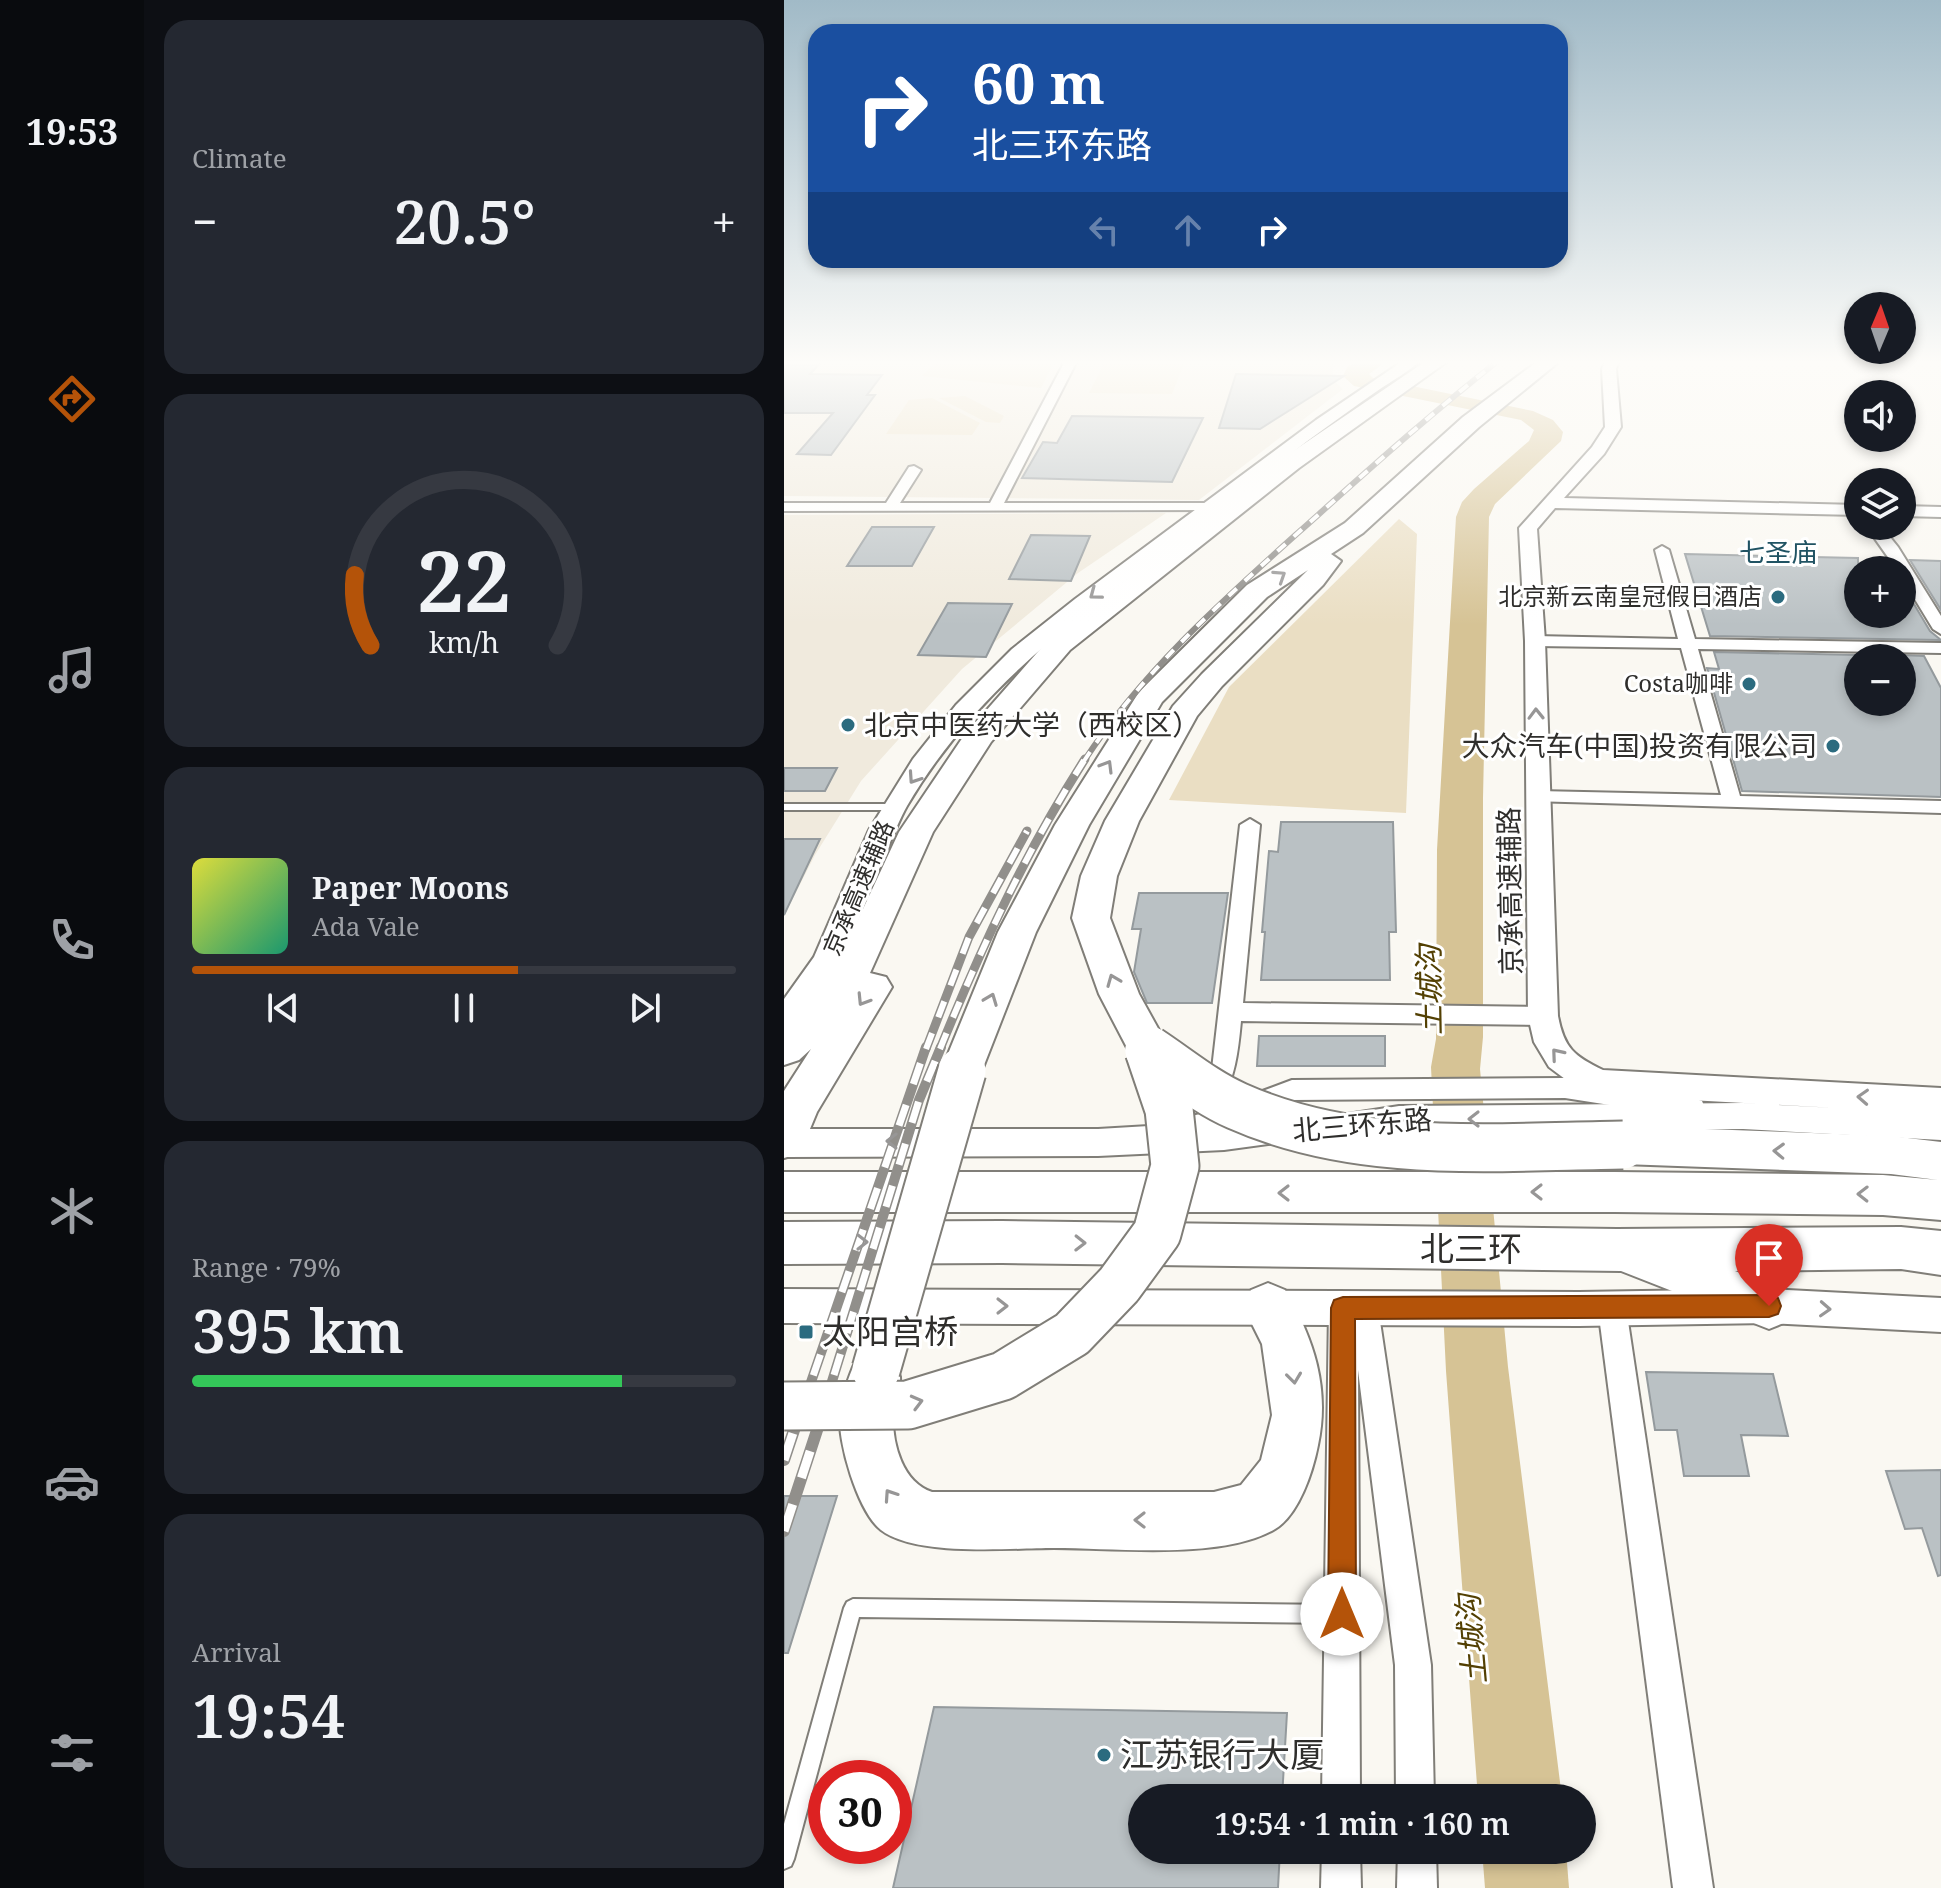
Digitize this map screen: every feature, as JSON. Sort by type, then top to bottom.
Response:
[{"type":"highway","points":[[784,1049],[830,1008],[859,958],[916,832],[979,737],[1060,644],[1308,449]]},
{"type":"highway","points":[[1268,1306],[1287,1340],[1298,1415],[1285,1473],[1258,1508],[1214,1520],[932,1520],[901,1510],[884,1487],[870,1449],[866,1413],[876,1370],[962,1071],[1017,932],[1072,825],[1150,698],[1181,664],[1257,591],[1354,528],[1441,449]]},
{"type":"highway","points":[[1217,502],[1291,463]]},
{"type":"highway","points":[[784,1406],[908,1405],[1003,1376],[1072,1334],[1119,1285],[1157,1233],[1175,1166],[1169,1109],[1149,1050],[1119,994],[1091,918],[1099,876],[1122,821],[1184,713],[1314,579],[1354,528]]},
{"type":"highway","points":[[788,1130],[871,988],[941,831],[1006,737],[1178,551]]},
{"type":"highway","points":[[1149,1050],[1235,1106],[1291,1127],[1391,1146],[1623,1145],[1891,1155],[1941,1161]]},
{"type":"highway","name":"北三环","points":[[784,1192],[1615,1192],[1883,1195],[1941,1200]]},
{"type":"highway","name":"北三环","points":[[784,1243],[1002,1242],[1617,1250],[1901,1248],[1941,1253]]},
{"type":"highway","points":[[1617,1250],[1769,1306]]},
{"type":"street","points":[[995,507],[1025,449]]},
{"type":"street","name":"京承高速辅路","points":[[784,1019],[814,984],[830,959],[864,868],[894,807],[941,738],[1014,658],[1217,502],[1296,449]]},
{"type":"street","name":"京承高速辅路","points":[[1599,449],[1528,528],[1535,641],[1543,1016],[1547,1040],[1558,1059],[1599,1082],[1941,1101]]},
{"type":"street","points":[[890,507],[914,470]]},
{"type":"street","points":[[784,507],[995,507],[1217,502]]},
{"type":"street","points":[[1551,503],[1844,510]]},
{"type":"street","points":[[1916,511],[1941,512]]},
{"type":"street","points":[[1885,540],[1941,629]]},
{"type":"street","points":[[1662,550],[1732,802]]},
{"type":"street","points":[[1535,641],[1941,648]]},
{"type":"street","points":[[1538,797],[1941,807]]},
{"type":"street","points":[[1192,1126],[1205,1112],[1224,1069],[1250,825]]},
{"type":"street","points":[[1232,1012],[1543,1016]]},
{"type":"street","points":[[1099,1142],[1192,1126],[1292,1090],[1398,1103],[1565,1088],[1743,1116]]},
{"type":"street","name":"北三环东路","points":[[788,1130],[1099,1142],[1222,1138],[1398,1103],[1549,1119],[1743,1116],[1941,1127]]},
{"type":"street","points":[[784,1306],[1595,1309],[1769,1306],[1941,1315]]},
{"type":"street","points":[[1341,1784],[1342,1614],[1368,1308]]},
{"type":"street","points":[[1368,1308],[1413,1665],[1415,1784]]},
{"type":"street","points":[[1595,1309],[1693,1888]]},
{"type":"street","points":[[1341,1864],[1341,1888]]},
{"type":"street","points":[[1417,1864],[1417,1888]]},
{"type":"lane","points":[[784,807],[894,807]]},
{"type":"lane","points":[[784,1859],[853,1608],[1342,1614]]},
{"type":"shaded area","points":[[784,449],[1265,449],[1199,500],[784,496]]},
{"type":"shaded area","name":"北京中医药大学（西校区）","points":[[1166,513],[1078,573],[962,669],[861,781],[815,855],[784,916],[784,515]]},
{"type":"shaded area","points":[[1399,519],[1417,534],[1406,813],[1169,800],[1229,687]]},
{"type":"water","name":"土城沟","points":[[1520,449],[1553,449],[1495,504],[1489,517],[1483,798],[1483,1037],[1480,1069],[1508,1367],[1560,1784],[1477,1784],[1446,1371],[1431,1067],[1436,1039],[1437,850],[1456,517],[1462,502]]},
{"type":"water","points":[[1483,1864],[1567,1864],[1569,1888],[1485,1888]]},
{"type":"building","points":[[801,449],[835,449],[831,455],[797,454]]},
{"type":"building","points":[[1039,449],[1188,449],[1172,482],[1022,478]]},
{"type":"building","points":[[872,527],[934,527],[912,566],[847,566]]},
{"type":"building","points":[[1031,535],[1090,536],[1071,581],[1009,579]]},
{"type":"building","name":"北京新云南皇冠假日酒店","points":[[1685,554],[1844,558],[1844,628],[1916,628],[1916,608],[1930,631],[1941,640],[1710,636]]},
{"type":"building","points":[[1916,560],[1941,561],[1941,610],[1916,570]]},
{"type":"building","points":[[948,603],[1012,604],[986,657],[918,655]]},
{"type":"building","name":"大众汽车(中国)投资有限公司","points":[[1714,652],[1844,655],[1844,716],[1916,716],[1916,656],[1924,656],[1941,688],[1941,797],[1742,791],[1707,668],[1719,669]]},
{"type":"building","points":[[784,768],[837,768],[825,791],[784,791]]},
{"type":"building","points":[[1281,822],[1393,822],[1396,932],[1389,932],[1390,980],[1261,980],[1269,851],[1278,852]]},
{"type":"building","points":[[784,839],[820,839],[784,915]]},
{"type":"building","points":[[1139,893],[1228,893],[1212,1003],[1147,1003],[1134,972],[1141,929],[1132,929]]},
{"type":"building","points":[[1259,1036],[1385,1036],[1385,1066],[1257,1066]]},
{"type":"building","points":[[1646,1372],[1773,1374],[1788,1436],[1741,1435],[1749,1476],[1684,1476],[1677,1430],[1655,1430]]},
{"type":"building","points":[[1941,1470],[1941,1575],[1938,1576],[1922,1528],[1905,1529],[1886,1471]]},
{"type":"building","points":[[784,1496],[837,1496],[788,1653],[784,1653]]},
{"type":"building","name":"江苏银行大厦","points":[[934,1707],[1287,1713],[1283,1784],[1128,1784],[1128,1864],[1279,1864],[1278,1888],[893,1888],[898,1864],[912,1864],[912,1804]]},
{"type":"railway","points":[[1084,761],[1131,698],[1184,639],[1392,449]]},
{"type":"railway","points":[[940,1049],[1006,901],[1043,829],[1085,759]]},
{"type":"railway","points":[[926,1049],[969,937],[1027,831]]},
{"type":"railway","points":[[799,1417],[926,1047]]},
{"type":"railway","points":[[821,1417],[919,1100],[941,1047]]},
{"type":"railway","points":[[784,1460],[799,1415]]},
{"type":"railway","points":[[784,1531],[822,1415]]},
{"type":"place","name":"北京新云南皇冠假日酒店","points":[[1778,597]]},
{"type":"place","name":"Costa咖啡","points":[[1749,684]]},
{"type":"place","name":"北京中医药大学（西校区）","points":[[848,725]]},
{"type":"place","name":"大众汽车(中国)投资有限公司","points":[[1833,746]]},
{"type":"place","name":"太阳宫桥","points":[[806,1332]]},
{"type":"place","name":"江苏银行大厦","points":[[1104,1755]]},
{"type":"district","name":"七圣庙","points":[[1778,553]]},
{"type":"route","points":[[1342,1614],[1343,1308],[1769,1306]]}]
